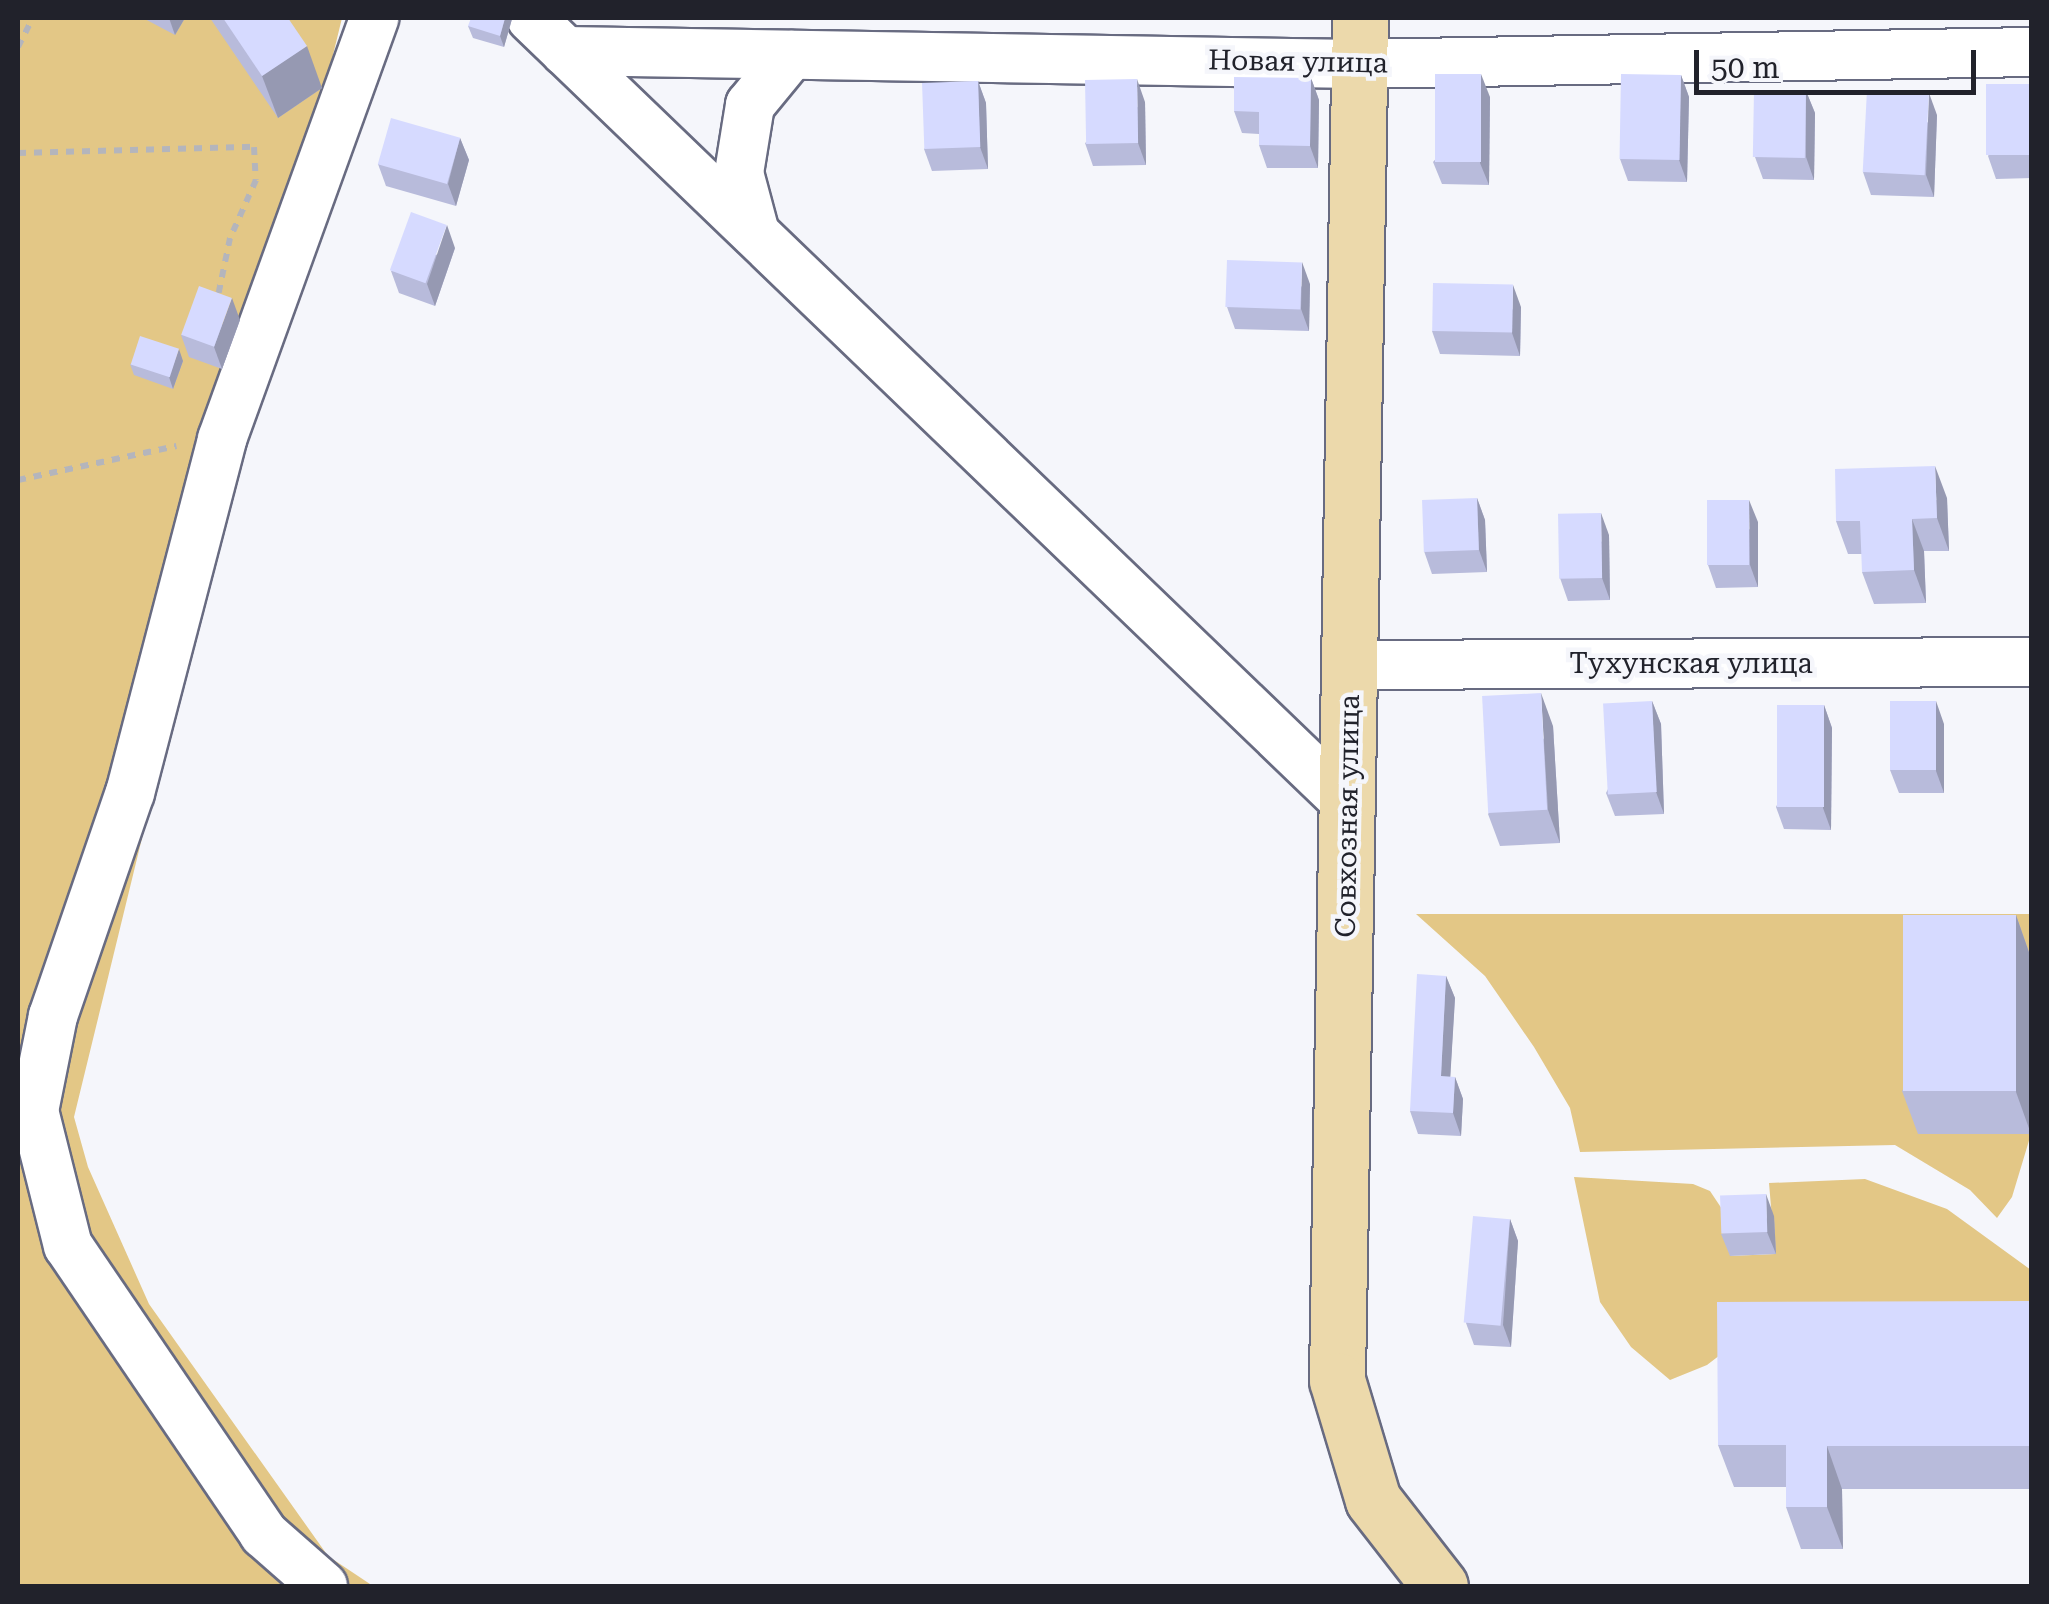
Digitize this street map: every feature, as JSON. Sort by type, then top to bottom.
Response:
[{"type":"main road","name":"Совхозная улица","points":[[1359,41],[1337,1380],[1373,1500],[1440,1586]]},
{"type":"street","points":[[323,1586],[264,1534],[68,1246],[26,1101],[35,1029],[130,793],[222,440],[374,18]]},
{"type":"street","points":[[531,18],[1349,805]]},
{"type":"street","points":[[625,35],[636,119]]},
{"type":"street","name":"Новая улица","points":[[565,51],[625,35],[791,54],[1359,41],[2032,52]]},
{"type":"street","points":[[754,233],[739,173],[750,105],[791,54]]},
{"type":"street","name":"Тухунская улица","points":[[1351,665],[2032,662]]},
{"type":"path","points":[[18,47],[33,18]]},
{"type":"path","points":[[18,152],[254,147],[256,180],[214,295],[267,310]]},
{"type":"path","points":[[18,480],[95,459],[222,440]]},
{"type":"shaded area","points":[[18,18],[342,18],[74,1117],[88,1167],[149,1304],[328,1556],[373,1586],[18,1586]]},
{"type":"shaded area","points":[[1416,914],[2031,914],[2031,959],[1918,1133],[2031,1134],[2012,1197],[1997,1218],[1970,1190],[1895,1145],[1580,1152],[1570,1108],[1534,1047],[1485,976]]},
{"type":"shaded area","points":[[1574,1177],[1693,1184],[1710,1191],[1728,1218],[1730,1256],[1775,1254],[1769,1183],[1865,1179],[1947,1209],[2031,1270],[2031,1344],[1733,1345],[1707,1365],[1670,1380],[1631,1347],[1600,1302]]},
{"type":"building","points":[[223,18],[288,18],[307,46],[262,76]]},
{"type":"building","points":[[471,18],[505,18],[500,36],[468,26]]},
{"type":"building","points":[[1435,74],[1481,74],[1481,162],[1435,162]]},
{"type":"building","points":[[1621,74],[1681,75],[1680,160],[1620,159]]},
{"type":"building","points":[[1234,77],[1311,78],[1310,146],[1259,145],[1259,112],[1234,111]]},
{"type":"building","points":[[1137,79],[1138,143],[1086,144],[1085,80]]},
{"type":"building","points":[[978,81],[980,147],[924,149],[922,83]]},
{"type":"building","points":[[1986,84],[2032,84],[2032,155],[1986,155]]},
{"type":"building","points":[[1754,90],[1806,91],[1805,158],[1753,157]]},
{"type":"building","points":[[1867,90],[1929,93],[1925,175],[1863,172]]},
{"type":"building","points":[[391,118],[460,138],[447,184],[378,164]]},
{"type":"building","points":[[411,212],[447,225],[426,283],[390,270]]},
{"type":"building","points":[[1227,260],[1302,263],[1300,310],[1225,307]]},
{"type":"building","points":[[1433,283],[1513,284],[1512,332],[1432,331]]},
{"type":"building","points":[[199,286],[232,298],[214,347],[181,335]]},
{"type":"building","points":[[140,336],[179,349],[170,377],[131,365]]},
{"type":"building","points":[[1935,466],[1937,518],[1912,519],[1914,570],[1862,572],[1860,521],[1836,521],[1835,469]]},
{"type":"building","points":[[1477,498],[1479,550],[1424,552],[1422,500]]},
{"type":"building","points":[[1707,500],[1749,500],[1749,565],[1707,565]]},
{"type":"building","points":[[1601,513],[1602,578],[1559,579],[1558,514]]},
{"type":"building","points":[[1541,693],[1547,810],[1488,813],[1482,696]]},
{"type":"building","points":[[1652,701],[1657,792],[1608,794],[1603,704]]},
{"type":"building","points":[[1890,701],[1936,701],[1936,770],[1890,770]]},
{"type":"building","points":[[1777,705],[1824,705],[1824,807],[1777,807]]},
{"type":"building","points":[[1903,915],[2016,915],[2016,1091],[1903,1091]]},
{"type":"building","points":[[1417,974],[1446,976],[1441,1076],[1455,1077],[1453,1113],[1410,1111]]},
{"type":"building","points":[[1766,1194],[1767,1232],[1721,1234],[1720,1196]]},
{"type":"building","points":[[1473,1216],[1510,1219],[1501,1326],[1464,1323]]},
{"type":"building","points":[[2032,1301],[2032,1446],[1827,1446],[1827,1507],[1786,1507],[1786,1445],[1718,1445],[1717,1302]]}]
